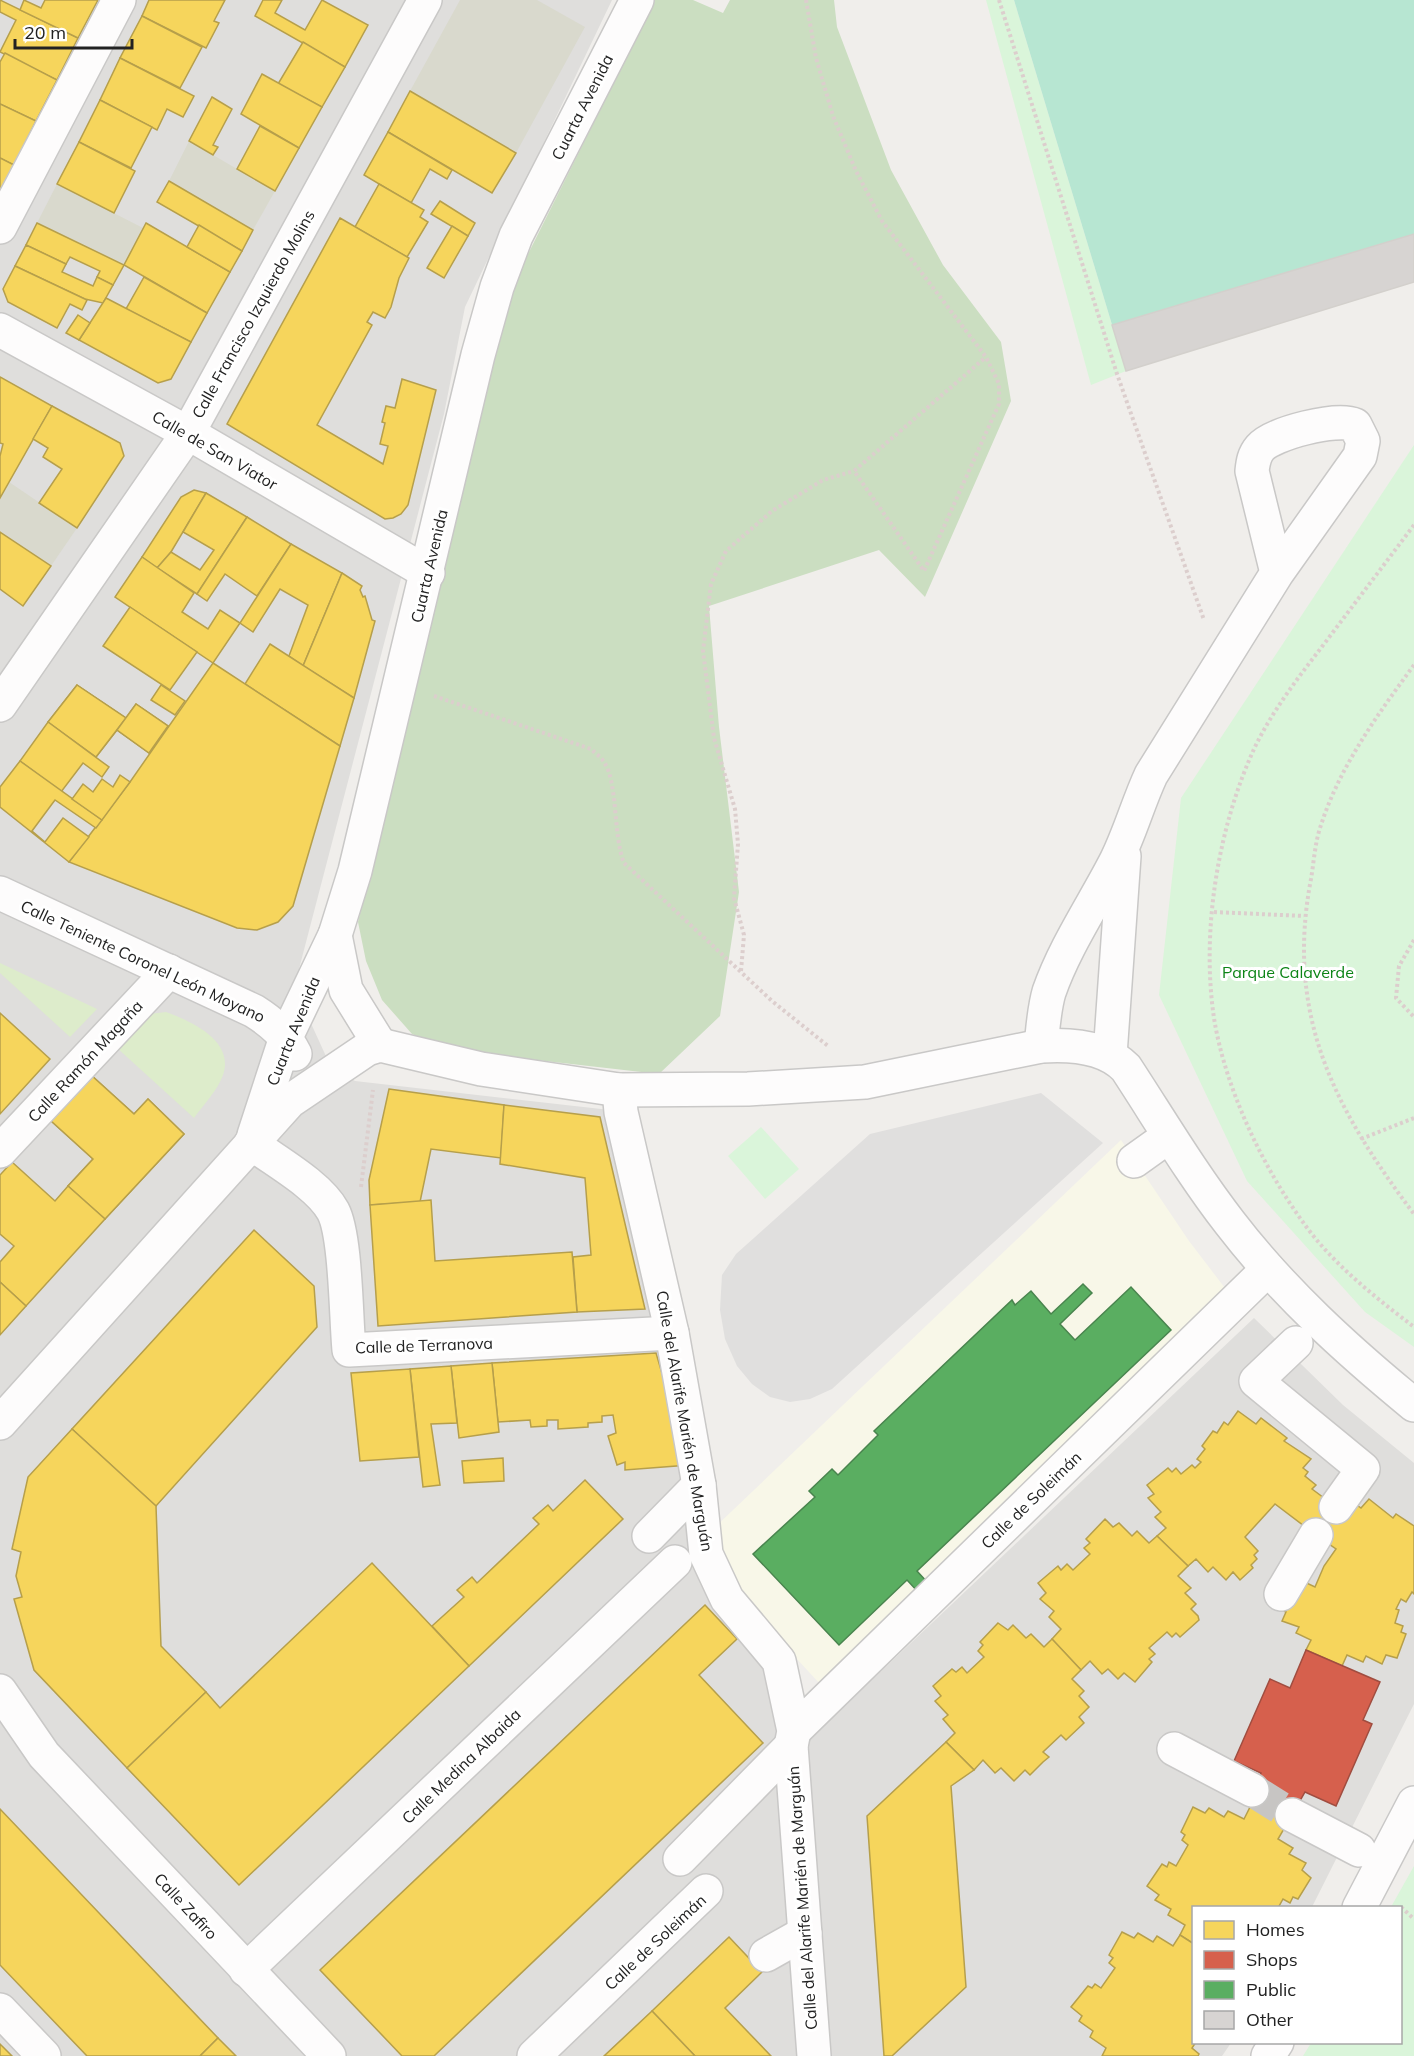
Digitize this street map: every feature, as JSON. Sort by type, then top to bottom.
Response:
[{"type":"street","points":[[0,228],[119,0]]},
{"type":"street","name":"Calle Francisco Izquierdo Molins","points":[[0,705],[188,433],[425,0]]},
{"type":"street","name":"Cuarta Avenida","points":[[251,1143],[286,1037],[335,935],[355,871],[428,573],[478,355],[508,256],[516,236],[637,0]]},
{"type":"street","name":"Calle de San Viator","points":[[0,330],[188,433],[428,573]]},
{"type":"street","points":[[1041,1046],[1048,994],[1061,961],[1094,905],[1125,842],[1137,805],[1151,776],[1277,573]]},
{"type":"street","points":[[1110,1055],[1125,842]]},
{"type":"street","name":"Calle Teniente Coronel León Moyano","points":[[0,893],[254,1011],[276,1025],[286,1037],[297,1058],[300,1072],[290,1101]]},
{"type":"street","points":[[335,935],[346,990],[380,1044]]},
{"type":"street","name":"Calle Ramón Magaña","points":[[0,1151],[169,971]]},
{"type":"street","points":[[290,1101],[356,1055],[380,1044],[481,1069],[619,1090],[748,1089],[865,1082],[1041,1046],[1085,1048],[1110,1055],[1126,1068],[1217,1206],[1268,1269],[1317,1322],[1414,1405]]},
{"type":"street","name":"Calle del Alarife Marién de Marguán","points":[[619,1090],[621,1112],[672,1333],[699,1485],[706,1554],[727,1599],[779,1661],[792,1739],[814,2056]]},
{"type":"street","name":"Cuarta Avenida","points":[[0,1423],[290,1101]]},
{"type":"street","points":[[1134,1161],[1169,1136]]},
{"type":"street","name":"Calle de Terranova","points":[[251,1143],[316,1191],[333,1212],[340,1240],[349,1350],[672,1333]]},
{"type":"street","name":"Calle de Soleimán","points":[[680,1859],[792,1739],[1268,1269]]},
{"type":"street","points":[[1296,1343],[1256,1381],[1363,1469],[1336,1507]]},
{"type":"street","points":[[649,1536],[699,1485]]},
{"type":"street","points":[[1281,1594],[1316,1535]]},
{"type":"street","name":"Calle Medina Albaida","points":[[246,1970],[675,1562]]},
{"type":"street","name":"Calle Zafiro","points":[[0,1691],[44,1755],[329,2056]]},
{"type":"street","name":"Calle Zafiro","points":[[0,1724],[44,1755]]},
{"type":"street","points":[[1174,1749],[1252,1790]]},
{"type":"street","points":[[1360,1906],[1414,1803]]},
{"type":"street","points":[[1292,1815],[1359,1850]]},
{"type":"street","name":"Calle de Soleimán","points":[[534,2056],[700,1898]]},
{"type":"street","points":[[766,1955],[805,1933]]},
{"type":"street","points":[[0,2010],[44,2056]]},
{"type":"path","points":[[806,0],[816,58],[833,116],[855,171],[882,221],[986,357],[999,384],[999,404],[924,571],[854,471]]},
{"type":"path","points":[[999,0],[1117,374],[1221,665]]},
{"type":"path","points":[[741,972],[744,935],[734,898],[738,844],[735,809],[714,738],[703,651],[711,584],[726,551],[772,511],[823,480],[854,471],[986,357]]},
{"type":"path","points":[[1414,525],[1294,684],[1255,746],[1235,795],[1216,873],[1210,957],[1214,1018],[1237,1102],[1256,1144],[1306,1226],[1365,1289],[1414,1327]]},
{"type":"path","points":[[1414,665],[1353,754],[1320,826],[1304,916],[1306,990],[1318,1049],[1338,1097],[1373,1161],[1414,1214]]},
{"type":"path","points":[[401,684],[591,749],[605,763],[610,777],[618,848],[624,863],[772,1001],[812,1031],[865,1082]]},
{"type":"path","points":[[1214,912],[1304,916]]},
{"type":"path","points":[[1414,940],[1399,966],[1396,998],[1414,1017]]},
{"type":"path","points":[[1361,1139],[1414,1118]]},
{"type":"shaded area","points":[[0,0],[612,0],[465,307],[444,414],[299,969],[298,995],[330,1065],[355,1081],[610,1110],[692,1467],[701,1583],[770,1665],[782,1729],[800,2056],[0,2056]]},
{"type":"shaded area","points":[[460,0],[537,0],[585,27],[516,153],[410,91]]},
{"type":"shaded area","points":[[189,141],[275,191],[253,230],[169,181]]},
{"type":"shaded area","points":[[57,184],[143,228],[124,265],[37,223]]},
{"type":"shaded area","points":[[9,482],[77,528],[51,566],[0,532],[0,498]]},
{"type":"shaded area","points":[[1041,1093],[1103,1143],[832,1389],[810,1399],[790,1402],[770,1397],[752,1384],[737,1366],[725,1339],[720,1310],[722,1275],[736,1254],[870,1134]]},
{"type":"shaded area","points":[[1121,1140],[1189,1241],[1231,1296],[821,1685],[719,1575],[711,1531]]},
{"type":"shaded area","points":[[1254,1318],[1343,1405],[1414,1463],[1414,1704],[1313,1906],[1192,1906],[1192,2044],[1230,2044],[1222,2056],[821,2056],[799,1749]]},
{"type":"green space","points":[[655,0],[693,0],[723,13],[730,0],[834,0],[837,27],[891,170],[943,265],[1001,342],[1011,401],[925,597],[879,550],[709,606],[719,727],[739,892],[720,1016],[659,1074],[449,1050],[412,1034],[382,1000],[366,961],[358,922],[510,290]]},
{"type":"green space","points":[[986,0],[1014,0],[1126,371],[1091,385]]},
{"type":"green space","points":[[1014,0],[1414,0],[1414,281],[1126,371]]},
{"type":"green space","name":"Parque Calaverde","points":[[1414,445],[1414,1347],[1365,1312],[1247,1181],[1159,995],[1181,798]]},
{"type":"green space","points":[[0,963],[97,1009],[70,1037],[0,973]]},
{"type":"green space","points":[[166,1012],[208,1034],[223,1052],[225,1063],[221,1081],[194,1118],[116,1047],[149,1014]]},
{"type":"green space","points":[[761,1127],[799,1169],[765,1199],[728,1156]]},
{"type":"green space","points":[[1414,1866],[1414,2056],[1303,2056],[1310,2044],[1402,2044],[1402,1906],[1392,1906]]},
{"type":"building: Homes","points":[[0,0],[78,38],[57,80],[0,52],[16,20],[0,12]]},
{"type":"building: Homes","points":[[24,0],[41,8],[45,0],[98,0],[78,38],[20,10]]},
{"type":"building: Homes","points":[[149,0],[225,0],[214,21],[219,23],[206,48],[142,16]]},
{"type":"building: Homes","points":[[263,0],[282,0],[275,13],[305,30],[322,0],[368,25],[345,67],[255,16]]},
{"type":"building: Homes","points":[[142,16],[202,47],[180,88],[120,58]]},
{"type":"building: Homes","points":[[303,42],[345,67],[322,107],[278,84]]},
{"type":"building: Homes","points":[[5,53],[57,80],[36,121],[0,104],[0,62]]},
{"type":"building: Homes","points":[[120,58],[194,96],[183,117],[167,109],[157,130],[100,100]]},
{"type":"building: Homes","points":[[262,74],[322,107],[299,148],[241,114]]},
{"type":"building: Homes","points":[[410,91],[516,153],[492,193],[388,132]]},
{"type":"building: Homes","points":[[212,97],[232,109],[213,145],[218,147],[213,155],[189,141]]},
{"type":"building: Homes","points":[[100,100],[152,127],[131,168],[79,142]]},
{"type":"building: Homes","points":[[0,104],[36,121],[14,165],[0,158]]},
{"type":"building: Homes","points":[[260,126],[299,148],[275,191],[237,169]]},
{"type":"building: Homes","points":[[388,132],[452,170],[447,179],[430,169],[411,203],[364,175]]},
{"type":"building: Homes","points":[[79,142],[135,171],[114,213],[57,184]]},
{"type":"building: Homes","points":[[0,158],[14,165],[0,193]]},
{"type":"building: Homes","points":[[169,181],[253,230],[242,251],[157,202]]},
{"type":"building: Homes","points":[[379,184],[424,210],[420,217],[428,222],[407,257],[355,227]]},
{"type":"building: Homes","points":[[440,201],[475,223],[468,236],[431,214]]},
{"type":"building: Homes","points":[[340,218],[409,258],[399,278],[391,307],[385,318],[373,312],[367,322],[372,325],[317,425],[383,464],[388,446],[380,444],[385,423],[382,422],[386,406],[395,408],[402,379],[436,390],[408,505],[401,514],[393,518],[385,519],[227,424]]},
{"type":"building: Homes","points":[[37,223],[124,265],[113,285],[97,277],[100,271],[70,257],[66,264],[26,245]]},
{"type":"building: Homes","points":[[146,223],[230,272],[207,313],[124,265]]},
{"type":"building: Homes","points":[[199,225],[242,251],[230,272],[187,247]]},
{"type":"building: Homes","points":[[452,226],[468,236],[444,278],[427,268]]},
{"type":"building: Homes","points":[[26,245],[66,264],[62,272],[93,286],[97,277],[113,285],[103,303],[85,299],[15,266]]},
{"type":"building: Homes","points":[[15,266],[87,300],[82,310],[70,304],[57,328],[8,302],[3,289]]},
{"type":"building: Homes","points":[[144,277],[207,313],[191,342],[126,309]]},
{"type":"building: Homes","points":[[106,298],[191,342],[171,379],[158,383],[79,340]]},
{"type":"building: Homes","points":[[78,315],[90,323],[79,340],[66,333]]},
{"type":"building: Homes","points":[[0,377],[52,406],[0,498],[0,456],[3,444],[0,443]]},
{"type":"building: Homes","points":[[52,406],[120,443],[124,456],[77,528],[39,503],[62,469],[43,457],[48,448],[33,439]]},
{"type":"building: Homes","points":[[194,490],[206,493],[171,552],[157,568],[142,557],[181,497]]},
{"type":"building: Homes","points":[[206,493],[247,517],[197,594],[157,568],[171,552],[200,570],[214,550],[183,532]]},
{"type":"building: Homes","points":[[247,517],[291,544],[257,596],[225,574],[207,601],[197,594]]},
{"type":"building: Homes","points":[[0,532],[51,566],[23,606],[0,589]]},
{"type":"building: Homes","points":[[291,544],[342,573],[303,666],[289,656],[308,605],[280,589],[253,632],[240,623]]},
{"type":"building: Homes","points":[[142,557],[194,593],[182,612],[208,629],[220,610],[240,623],[213,663],[115,597]]},
{"type":"building: Homes","points":[[342,573],[362,586],[360,590],[363,597],[365,596],[372,620],[375,621],[354,698],[303,666]]},
{"type":"building: Homes","points":[[130,607],[197,652],[170,690],[103,646]]},
{"type":"building: Homes","points":[[270,644],[354,698],[340,746],[245,684]]},
{"type":"building: Homes","points":[[213,663],[340,746],[293,906],[278,922],[257,930],[237,928],[69,862],[130,782]]},
{"type":"building: Homes","points":[[77,685],[126,718],[136,704],[168,726],[149,753],[117,730],[96,757],[48,722]]},
{"type":"building: Homes","points":[[77,685],[126,718],[96,757],[48,722]]},
{"type":"building: Homes","points":[[161,685],[185,701],[175,715],[151,700]]},
{"type":"building: Homes","points":[[136,704],[168,726],[149,753],[117,730]]},
{"type":"building: Homes","points":[[48,722],[109,767],[102,777],[83,763],[61,792],[20,761]]},
{"type":"building: Homes","points":[[20,761],[102,820],[96,828],[55,800],[32,831],[45,842],[63,818],[89,837],[69,862],[0,807],[0,787]]},
{"type":"building: Homes","points":[[120,775],[130,782],[102,820],[72,799],[83,784],[93,792],[102,779],[113,787]]},
{"type":"building: Homes","points":[[0,1013],[50,1059],[0,1114]]},
{"type":"building: Homes","points":[[91,1075],[134,1114],[148,1099],[184,1134],[105,1219],[68,1186],[93,1159],[50,1120]]},
{"type":"building: Homes","points":[[91,1075],[134,1114],[148,1099],[184,1134],[105,1219],[68,1186],[93,1159],[50,1120]]},
{"type":"building: Homes","points":[[389,1089],[504,1105],[501,1158],[431,1149],[420,1202],[370,1205],[369,1180]]},
{"type":"building: Homes","points":[[504,1105],[600,1117],[645,1309],[577,1312],[573,1257],[591,1255],[585,1178],[500,1164]]},
{"type":"building: Homes","points":[[12,1162],[55,1201],[68,1186],[105,1219],[26,1306],[0,1282],[0,1262],[14,1246],[0,1234],[0,1175]]},
{"type":"building: Homes","points":[[431,1200],[435,1261],[572,1252],[577,1312],[378,1326],[370,1205]]},
{"type":"building: Homes","points":[[254,1230],[314,1286],[317,1327],[156,1506],[72,1429]]},
{"type":"building: Homes","points":[[0,1282],[26,1306],[0,1335]]},
{"type":"building: Homes","points":[[656,1353],[689,1465],[625,1470],[625,1462],[617,1465],[608,1436],[616,1433],[613,1415],[602,1416],[602,1422],[588,1423],[588,1427],[558,1429],[558,1420],[547,1420],[547,1426],[531,1427],[530,1420],[498,1422],[492,1363]]},
{"type":"building: Homes","points":[[492,1363],[499,1432],[459,1438],[451,1366]]},
{"type":"building: Homes","points":[[451,1366],[457,1423],[431,1424],[440,1485],[423,1487],[410,1369]]},
{"type":"building: Homes","points":[[410,1369],[419,1457],[360,1461],[351,1373]]},
{"type":"building: Homes","points":[[1238,1411],[1256,1424],[1261,1418],[1287,1438],[1284,1441],[1311,1459],[1303,1468],[1308,1472],[1305,1476],[1316,1485],[1312,1489],[1336,1507],[1316,1535],[1275,1504],[1245,1537],[1258,1551],[1254,1555],[1257,1559],[1251,1565],[1253,1568],[1240,1580],[1233,1572],[1226,1580],[1213,1567],[1208,1572],[1196,1559],[1188,1566],[1157,1536],[1166,1528],[1155,1517],[1161,1512],[1148,1498],[1154,1494],[1147,1485],[1168,1468],[1172,1472],[1176,1468],[1181,1474],[1192,1465],[1195,1468],[1201,1462],[1197,1459],[1205,1449],[1202,1446],[1213,1431],[1217,1433],[1224,1422],[1228,1425]]},
{"type":"building: Homes","points":[[72,1429],[156,1506],[161,1646],[206,1692],[127,1768],[34,1670],[14,1599],[22,1597],[16,1576],[21,1552],[12,1549],[28,1477]]},
{"type":"building: Homes","points":[[503,1458],[504,1481],[464,1483],[462,1461]]},
{"type":"building: Homes","points":[[585,1480],[623,1519],[469,1666],[432,1626],[464,1597],[457,1590],[472,1577],[477,1583],[539,1524],[533,1518],[548,1505],[553,1511]]},
{"type":"building: Homes","points":[[1369,1499],[1393,1518],[1396,1514],[1414,1526],[1414,1594],[1412,1592],[1406,1602],[1401,1599],[1396,1609],[1399,1610],[1395,1623],[1403,1626],[1401,1632],[1406,1634],[1397,1658],[1386,1655],[1382,1664],[1366,1656],[1363,1662],[1347,1655],[1342,1666],[1306,1650],[1311,1640],[1296,1633],[1299,1627],[1282,1621],[1286,1612],[1279,1609],[1298,1579],[1315,1587],[1324,1566],[1336,1549],[1316,1535],[1336,1507],[1354,1503],[1361,1508]]},
{"type":"building: Homes","points":[[1105,1519],[1113,1527],[1119,1523],[1132,1536],[1137,1531],[1149,1543],[1157,1536],[1188,1566],[1178,1576],[1191,1588],[1185,1593],[1196,1604],[1191,1609],[1199,1620],[1180,1637],[1176,1633],[1172,1637],[1167,1632],[1149,1648],[1155,1654],[1149,1659],[1152,1662],[1135,1682],[1124,1673],[1118,1679],[1108,1669],[1102,1674],[1090,1661],[1081,1670],[1052,1639],[1061,1629],[1049,1617],[1054,1611],[1040,1599],[1046,1593],[1038,1583],[1058,1566],[1061,1570],[1067,1564],[1073,1570],[1090,1554],[1084,1548],[1090,1543],[1086,1539]]},
{"type":"building: Homes","points":[[372,1563],[469,1666],[239,1885],[127,1768],[206,1692],[220,1708]]},
{"type":"building: Homes","points":[[705,1605],[737,1639],[699,1675],[763,1743],[434,2056],[402,2056],[320,1970]]},
{"type":"building: Homes","points":[[998,1623],[1008,1630],[1013,1625],[1026,1638],[1031,1634],[1044,1647],[1052,1639],[1081,1670],[1072,1679],[1084,1691],[1079,1696],[1089,1707],[1079,1717],[1084,1723],[1066,1740],[1061,1735],[1043,1752],[1049,1757],[1030,1775],[1025,1770],[1014,1781],[1001,1768],[995,1773],[983,1760],[974,1770],[946,1742],[955,1733],[943,1719],[948,1715],[935,1701],[941,1696],[933,1686],[952,1669],[956,1672],[962,1667],[967,1673],[984,1657],[978,1651],[983,1645],[980,1642]]},
{"type":"building: Homes","points":[[946,1742],[974,1770],[951,1786],[966,1987],[892,2056],[884,2056],[867,1816]]},
{"type":"building: Homes","points":[[1252,1790],[1292,1815],[1278,1839],[1293,1848],[1289,1854],[1306,1863],[1302,1870],[1311,1878],[1298,1899],[1293,1897],[1290,1903],[1283,1899],[1279,1906],[1192,1906],[1192,1943],[1180,1935],[1185,1925],[1168,1915],[1171,1909],[1155,1900],[1159,1895],[1147,1886],[1162,1864],[1167,1867],[1169,1862],[1176,1866],[1188,1845],[1182,1840],[1185,1835],[1181,1832],[1193,1807],[1205,1813],[1209,1808],[1224,1817],[1228,1811],[1244,1819],[1250,1807],[1244,1804]]},
{"type":"building: Homes","points":[[0,1809],[218,2038],[200,2056],[87,2056],[0,1965]]},
{"type":"building: Homes","points":[[1122,1932],[1134,1938],[1138,1933],[1153,1942],[1157,1936],[1173,1946],[1180,1935],[1192,1943],[1192,2044],[1195,2044],[1192,2048],[1199,2054],[1198,2056],[1102,2056],[1106,2048],[1090,2037],[1093,2031],[1079,2021],[1082,2016],[1071,2007],[1088,1986],[1092,1988],[1095,1984],[1101,1988],[1115,1968],[1109,1963],[1113,1958],[1109,1955]]},
{"type":"building: Homes","points":[[729,1937],[762,1972],[725,2008],[771,2056],[695,2056],[652,2011]]},
{"type":"building: Homes","points":[[652,2011],[695,2056],[604,2056]]},
{"type":"building: Homes","points":[[218,2038],[236,2056],[200,2056]]},
{"type":"building: Homes","points":[[0,2044],[12,2056],[0,2056]]},
{"type":"building: Shops","points":[[1306,1650],[1380,1682],[1363,1720],[1372,1724],[1336,1806],[1305,1792],[1292,1815],[1252,1790],[1261,1773],[1234,1761],[1270,1679],[1290,1688]]},
{"type":"building: Public","points":[[1083,1284],[1092,1293],[1060,1324],[1075,1340],[1131,1287],[1171,1330],[917,1571],[928,1583],[919,1593],[907,1580],[839,1645],[753,1554],[815,1497],[809,1491],[832,1469],[838,1475],[878,1435],[874,1431],[1012,1300],[1015,1305],[1031,1291],[1051,1314]]},
{"type":"building: Other","points":[[1414,234],[1414,282],[1126,371],[1112,325]]},
{"type":"tunnel","points":[[1252,1790],[1292,1815]]}]
